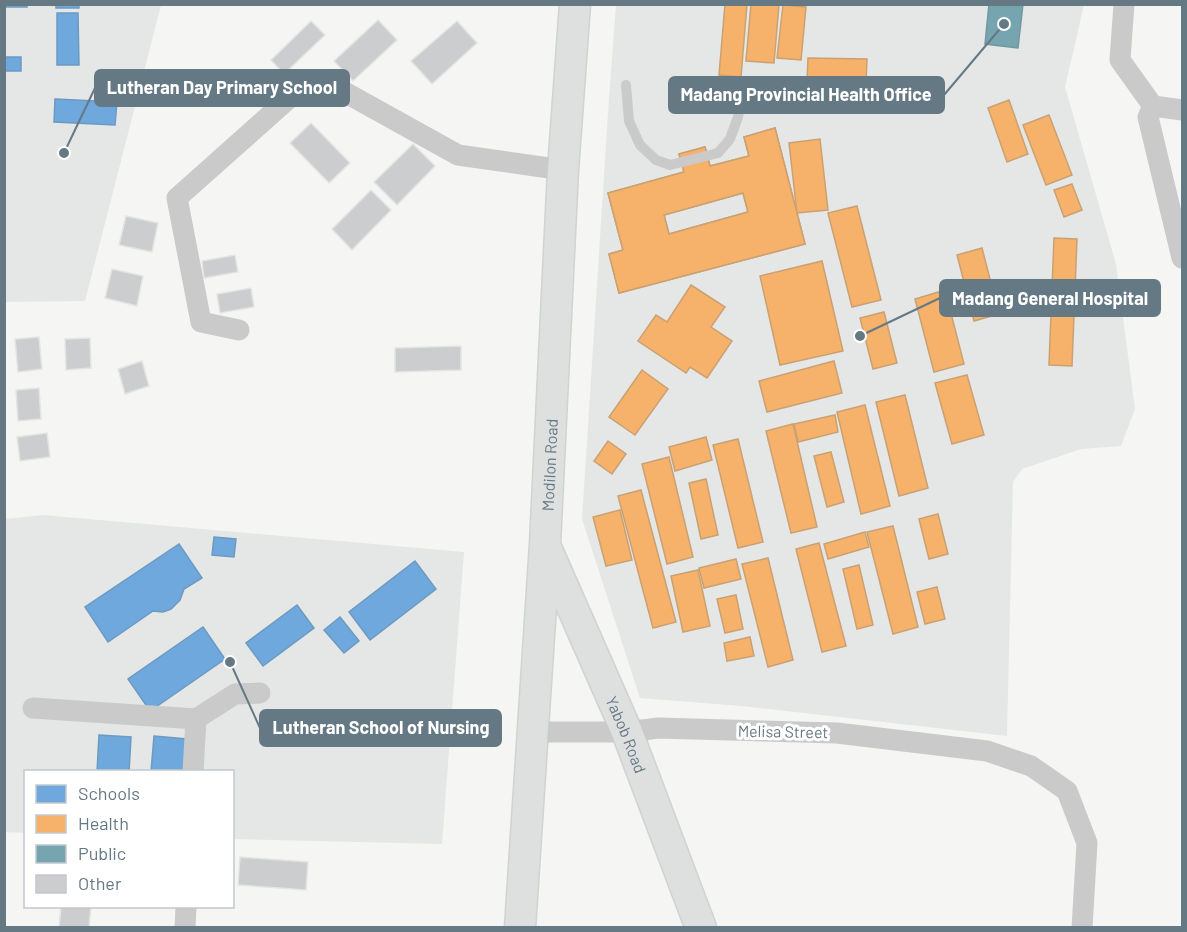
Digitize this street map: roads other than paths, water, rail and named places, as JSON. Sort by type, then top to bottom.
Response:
[{"type":"main road","name":"Modilon Road","points":[[520,927],[545,544],[562,170],[575,4]]},
{"type":"main road","name":"Yabob Road","points":[[545,544],[627,732],[701,927]]},
{"type":"street","points":[[1124,4],[1120,60],[1153,106],[1182,110]]},
{"type":"street","points":[[239,330],[201,322],[177,198],[305,84],[339,89],[458,155],[562,170]]},
{"type":"street","points":[[1153,106],[1148,117],[1182,258]]},
{"type":"street","points":[[33,708],[196,719],[236,694],[260,693]]},
{"type":"street","points":[[193,770],[196,719]]},
{"type":"street","name":"Melisa Street","points":[[532,732],[627,732],[658,729],[837,733],[987,751],[1031,766],[1067,791],[1087,843],[1082,927]]},
{"type":"street","points":[[185,927],[186,908]]},
{"type":"lane","points":[[626,85],[628,122],[640,146],[656,160],[670,165],[718,153],[730,139],[742,98]]},
{"type":"place","name":"Madang Provincial Health Office","points":[[1004,24]]},
{"type":"place","name":"Lutheran Day Primary School","points":[[64,153]]},
{"type":"place","name":"Madang General Hospital","points":[[860,336]]},
{"type":"place","name":"Lutheran School of Nursing","points":[[230,662]]}]
